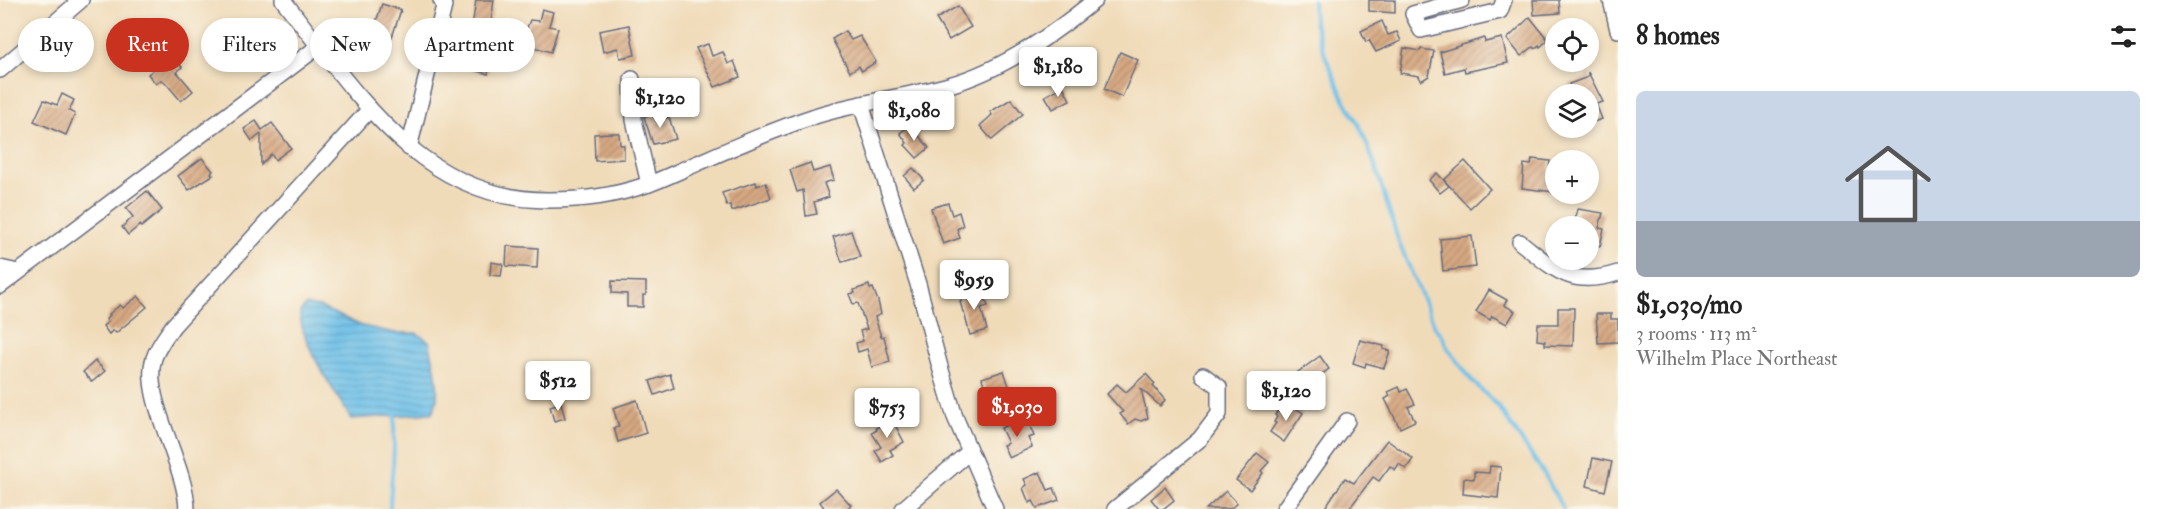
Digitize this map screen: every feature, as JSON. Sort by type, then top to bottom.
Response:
[{"type":"street","points":[[0,70],[81,0]]},
{"type":"street","points":[[283,0],[310,34]]},
{"type":"street","points":[[409,148],[444,6],[441,0]]},
{"type":"street","points":[[340,72],[370,109],[409,148],[458,181],[491,194],[526,200],[591,199],[649,184],[783,127],[835,109],[949,85],[985,71],[1069,21],[1095,0]]},
{"type":"street","points":[[1462,0],[1445,2],[1413,14],[1420,30],[1500,11],[1504,0]]},
{"type":"street","points":[[1611,0],[1618,30]]},
{"type":"street","points":[[0,286],[310,53]]},
{"type":"street","points":[[632,79],[634,120],[649,184]]},
{"type":"street","points":[[861,104],[918,284],[939,368],[969,452],[995,509]]},
{"type":"street","points":[[187,509],[183,483],[151,382],[153,359],[161,342],[173,326],[370,109]]},
{"type":"street","points":[[1520,242],[1567,276],[1588,280],[1618,273]]},
{"type":"street","points":[[0,268],[18,272]]},
{"type":"street","points":[[1115,509],[1200,438],[1219,414],[1219,387],[1203,375]]},
{"type":"street","points":[[1284,509],[1347,421]]},
{"type":"street","points":[[903,509],[969,452]]},
{"type":"water","points":[[306,305],[320,307],[362,326],[395,333],[416,333],[429,341],[437,388],[432,413],[351,419],[320,367],[306,338],[300,312]]},
{"type":"building","points":[[476,0],[494,0],[491,18],[473,18]]},
{"type":"building","points":[[1369,0],[1395,0],[1395,13],[1369,11]]},
{"type":"building","points":[[1533,0],[1559,0],[1560,13],[1534,15]]},
{"type":"building","points":[[382,4],[401,10],[392,37],[392,18],[377,18]]},
{"type":"building","points":[[958,6],[971,27],[949,40],[936,19]]},
{"type":"building","points":[[542,9],[553,12],[549,26],[558,28],[551,52],[535,47],[535,21],[539,21]]},
{"type":"building","points":[[1530,17],[1545,36],[1545,43],[1535,49],[1533,47],[1521,56],[1507,39]]},
{"type":"building","points":[[1382,21],[1388,35],[1397,32],[1401,41],[1376,52],[1369,40],[1366,42],[1361,31]]},
{"type":"building","points":[[629,25],[635,55],[620,58],[618,48],[603,52],[599,31]]},
{"type":"building","points":[[845,31],[851,40],[860,36],[876,62],[862,71],[859,66],[850,72],[832,39]]},
{"type":"building","points":[[1484,38],[1485,42],[1502,38],[1508,63],[1465,72],[1464,68],[1445,73],[1440,52]]},
{"type":"building","points":[[708,44],[712,56],[723,52],[728,64],[734,61],[740,77],[715,87],[696,48]]},
{"type":"building","points":[[1404,48],[1434,51],[1429,76],[1421,81],[1419,76],[1400,73]]},
{"type":"building","points":[[1120,52],[1138,60],[1122,97],[1104,89]]},
{"type":"building","points":[[150,72],[177,72],[193,91],[181,101],[165,82],[161,80],[156,84],[148,74]]},
{"type":"building","points":[[1588,72],[1594,84],[1569,84],[1588,77]]},
{"type":"building","points":[[1063,86],[1070,100],[1053,109],[1045,96]]},
{"type":"building","points":[[62,94],[74,100],[69,111],[75,114],[66,135],[34,121],[44,100],[57,105]]},
{"type":"building","points":[[1011,99],[1023,114],[992,140],[980,126],[992,115],[990,112]]},
{"type":"building","points":[[653,114],[654,117],[663,114],[665,119],[669,117],[676,139],[653,144],[644,117]]},
{"type":"building","points":[[256,121],[262,130],[272,123],[291,148],[275,160],[271,154],[261,165],[261,134],[252,141],[244,129]]},
{"type":"building","points":[[910,125],[929,148],[917,158],[905,145],[907,143],[900,133]]},
{"type":"building","points":[[619,133],[620,145],[624,145],[624,159],[595,161],[594,134]]},
{"type":"building","points":[[202,158],[213,171],[211,173],[213,175],[189,190],[178,176]]},
{"type":"building","points":[[1532,159],[1545,160],[1545,191],[1522,188],[1524,164],[1531,165]]},
{"type":"building","points":[[1465,161],[1490,189],[1470,208],[1444,180]]},
{"type":"building","points":[[810,163],[813,172],[830,167],[834,180],[824,183],[829,197],[814,202],[817,214],[806,216],[803,190],[797,192],[790,170]]},
{"type":"building","points":[[913,168],[924,180],[914,188],[904,176]]},
{"type":"building","points":[[1437,173],[1449,186],[1440,193],[1429,180]]},
{"type":"building","points":[[756,182],[757,186],[766,183],[771,198],[732,211],[730,205],[727,206],[722,193]]},
{"type":"building","points":[[147,191],[162,210],[128,235],[122,227],[133,217],[126,208]]},
{"type":"building","points":[[948,203],[952,215],[959,212],[963,226],[957,229],[960,238],[943,244],[931,208]]},
{"type":"building","points":[[1578,209],[1603,213],[1599,228],[1599,216],[1576,216]]},
{"type":"building","points":[[1599,228],[1604,229],[1599,246]]},
{"type":"building","points":[[851,231],[860,257],[842,262],[833,237]]},
{"type":"building","points":[[1472,236],[1476,267],[1443,271],[1440,239]]},
{"type":"building","points":[[507,246],[538,248],[537,268],[506,266]]},
{"type":"building","points":[[491,262],[503,264],[501,276],[490,275]]},
{"type":"building","points":[[612,281],[646,282],[643,307],[627,307],[627,294],[612,293]]},
{"type":"building","points":[[869,285],[870,289],[873,288],[878,301],[881,314],[875,317],[881,337],[884,336],[890,362],[872,367],[867,349],[858,352],[856,343],[863,341],[860,331],[867,329],[858,303],[853,304],[849,294]]},
{"type":"building","points":[[976,288],[979,299],[985,298],[988,306],[981,308],[987,330],[970,335],[960,302],[962,301],[960,292]]},
{"type":"building","points":[[1489,290],[1507,300],[1504,305],[1515,311],[1507,324],[1492,316],[1490,320],[1476,312]]},
{"type":"building","points":[[138,296],[147,307],[116,333],[113,330],[109,334],[103,326],[108,322],[106,319],[109,314],[120,305],[123,308]]},
{"type":"building","points":[[1558,308],[1574,308],[1573,346],[1545,345],[1545,341],[1537,340],[1538,324],[1558,324]]},
{"type":"building","points":[[1596,314],[1611,314],[1611,319],[1618,319],[1618,342],[1598,343]]},
{"type":"building","points":[[1360,340],[1384,346],[1383,349],[1390,351],[1384,368],[1366,363],[1365,367],[1353,363]]},
{"type":"building","points":[[1320,356],[1329,369],[1303,388],[1294,375]]},
{"type":"building","points":[[95,361],[105,371],[92,382],[83,372]]},
{"type":"building","points":[[1004,371],[1011,392],[988,400],[982,378]]},
{"type":"building","points":[[670,374],[674,388],[655,395],[650,381]]},
{"type":"building","points":[[1146,374],[1165,400],[1160,406],[1141,389],[1148,418],[1141,421],[1135,419],[1128,424],[1120,414],[1123,412],[1107,394],[1117,384],[1126,392]]},
{"type":"building","points":[[1399,387],[1401,392],[1407,389],[1415,404],[1408,407],[1415,421],[1400,428],[1385,399],[1390,396],[1388,392]]},
{"type":"building","points":[[637,400],[646,433],[618,442],[614,428],[619,427],[613,408]]},
{"type":"building","points":[[561,403],[565,418],[554,421],[550,406]]},
{"type":"building","points":[[1288,403],[1303,413],[1284,442],[1270,432],[1276,423],[1274,422],[1277,417],[1275,415],[1281,406],[1285,408]]},
{"type":"building","points":[[892,419],[904,442],[890,450],[893,455],[882,462],[875,451],[881,447],[872,433],[877,430],[876,428]]},
{"type":"building","points":[[1020,419],[1022,424],[1028,422],[1034,436],[1028,438],[1032,447],[1009,458],[1003,445],[1008,443],[1001,428]]},
{"type":"building","points":[[1387,440],[1413,459],[1406,469],[1399,464],[1395,470],[1390,466],[1379,481],[1373,477],[1349,509],[1324,509],[1345,478],[1354,483]]},
{"type":"building","points":[[1257,453],[1269,462],[1250,490],[1236,480]]},
{"type":"building","points":[[1593,458],[1612,462],[1605,491],[1587,486]]},
{"type":"building","points":[[1490,466],[1501,467],[1498,498],[1463,494],[1464,478],[1474,479],[1474,472],[1489,473]]},
{"type":"building","points":[[1040,472],[1048,490],[1054,488],[1059,500],[1037,508],[1033,501],[1029,503],[1023,488],[1027,485],[1024,479]]},
{"type":"building","points":[[1165,487],[1174,500],[1163,509],[1159,509],[1151,499]]},
{"type":"building","points":[[836,489],[851,505],[846,509],[825,509],[820,502]]},
{"type":"building","points":[[1226,491],[1237,503],[1230,509],[1206,509]]},
{"type":"waterway","points":[[1313,0],[1314,22],[1326,58],[1343,97],[1361,129],[1375,165],[1399,243],[1435,327],[1472,381],[1498,406],[1545,475],[1563,509]]},
{"type":"waterway","points":[[390,509],[394,412]]}]
